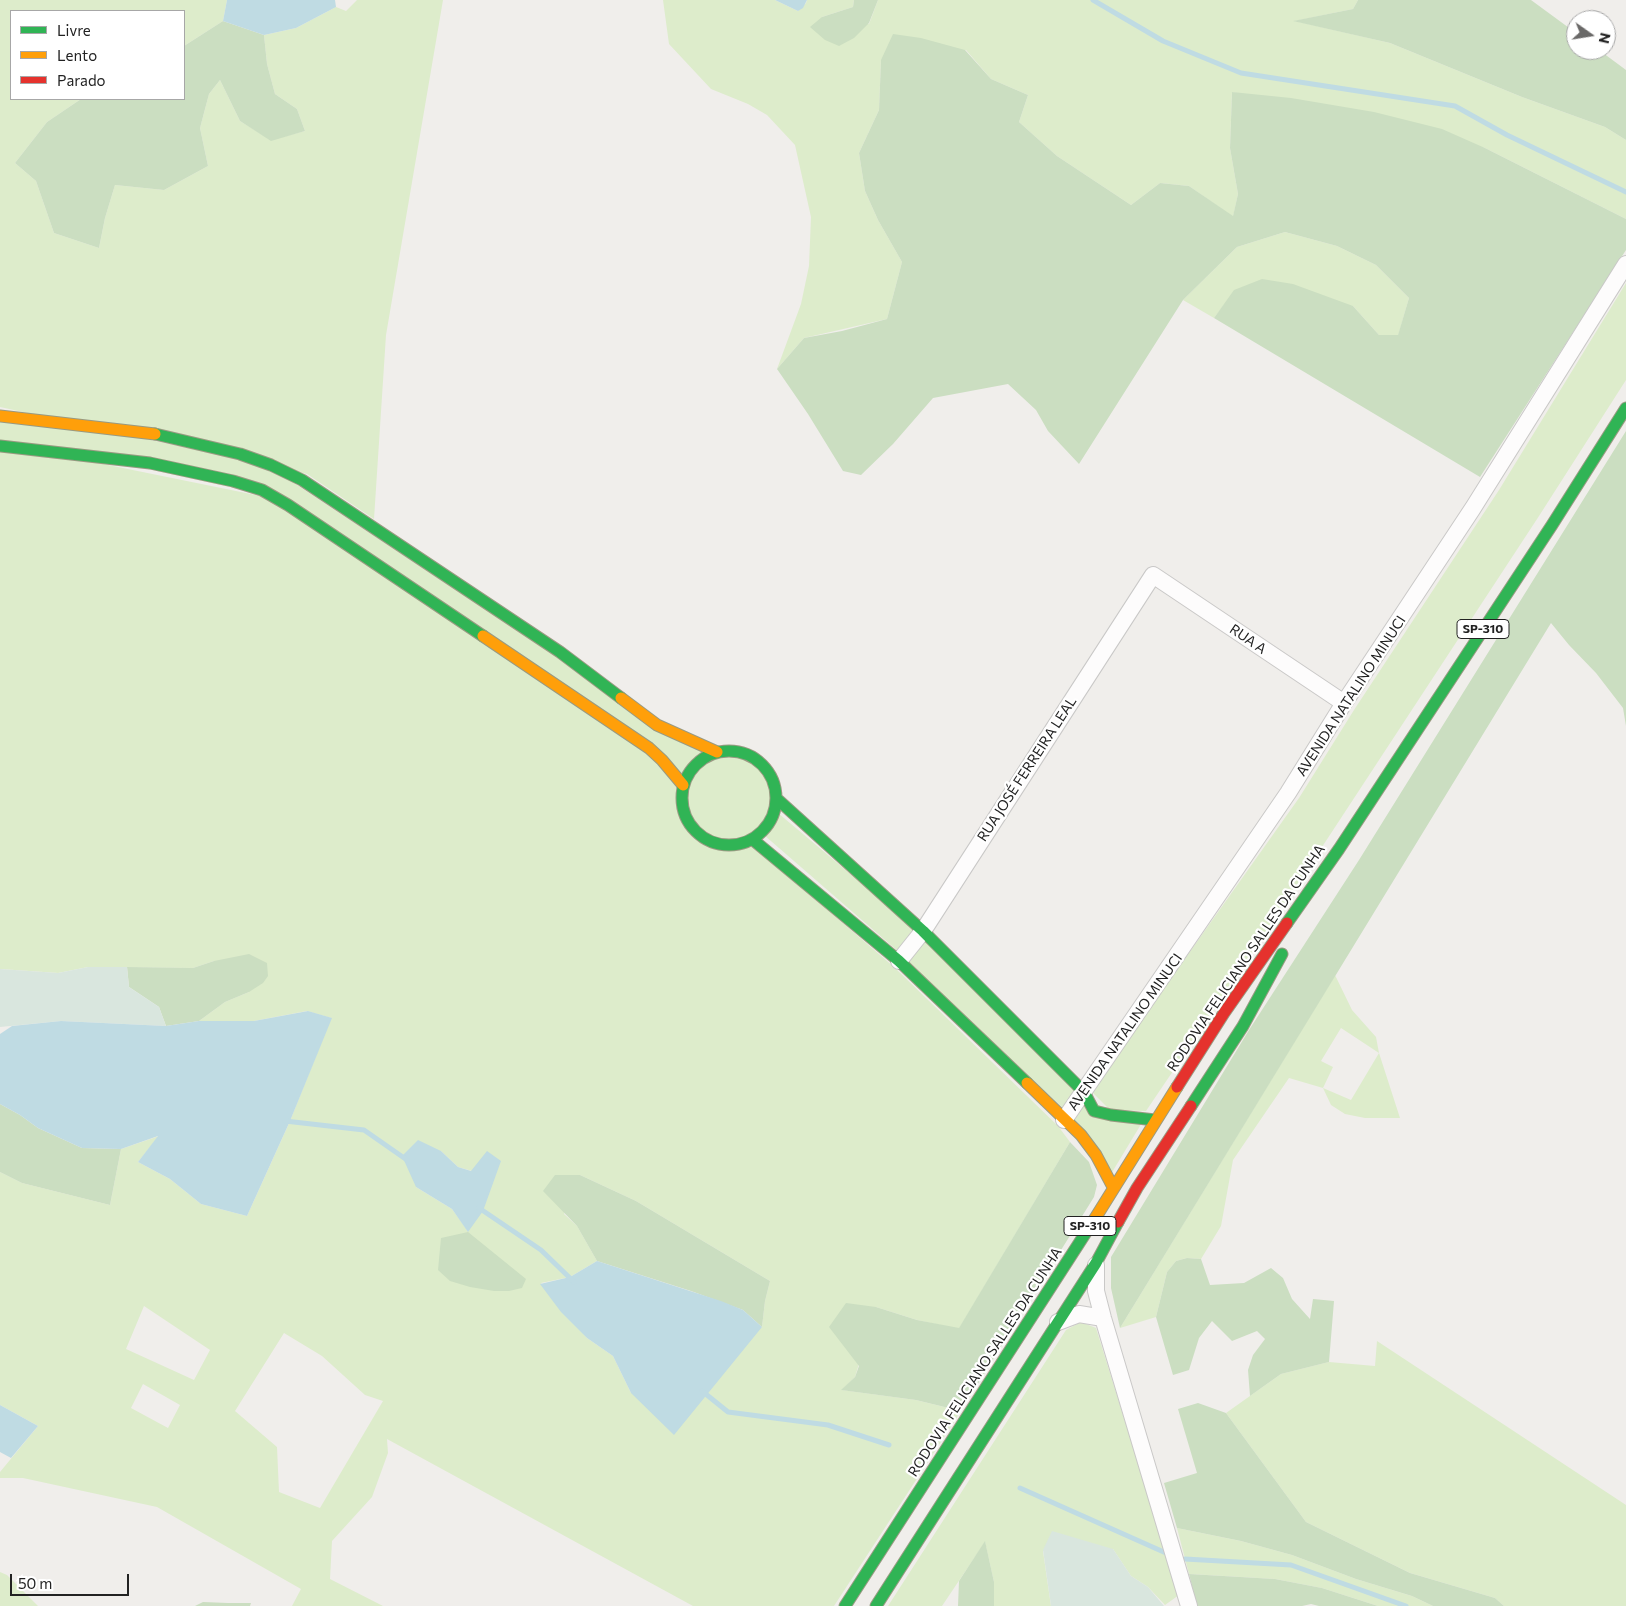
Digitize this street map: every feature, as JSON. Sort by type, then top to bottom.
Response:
[{"type":"street","name":"AVENIDA NATALINO MINUCI","points":[[1064,1120],[1288,793],[1473,508],[1626,264]]},
{"type":"street","name":"SP-310","points":[[1339,849],[1552,525],[1626,408]]},
{"type":"street","points":[[0,416],[153,434],[240,454],[271,465],[302,480],[560,652],[657,725],[717,752]]},
{"type":"street","points":[[0,446],[150,463],[233,481],[262,490],[288,505],[649,748],[683,785]]},
{"type":"street","name":"RUA A","points":[[1152,575],[1344,704]]},
{"type":"street","name":"RUA JOSÉ FERREIRA LEAL","points":[[899,961],[923,931],[1152,575]]},
{"type":"street","points":[[730,750],[742,752],[753,757],[770,774],[774,786],[776,798],[774,811],[769,822],[762,832],[740,844],[716,843],[704,838],[687,821],[682,803],[683,785],[688,773],[706,756],[717,752],[730,750]]},
{"type":"street","points":[[776,798],[923,931],[1084,1092],[1094,1111],[1155,1120]]},
{"type":"street","points":[[752,839],[899,961],[1081,1135],[1096,1156],[1113,1187]]},
{"type":"street","name":"RODOVIA FELICIANO SALLES DA CUNHA","points":[[845,1606],[1069,1261],[1113,1187],[1224,1013],[1339,849]]},
{"type":"street","name":"RODOVIA FELICIANO SALLES DA CUNHA","points":[[876,1606],[1096,1263],[1137,1188],[1243,1026],[1339,849]]},
{"type":"street","points":[[1096,1263],[1096,1291],[1103,1318],[1189,1606]]},
{"type":"street","points":[[1058,1322],[1080,1314],[1103,1318]]},
{"type":"green space","points":[[0,0],[227,0],[223,21],[185,45],[185,10],[10,10],[10,100],[80,100],[47,122],[15,163],[36,181],[54,233],[99,248],[105,218],[115,185],[164,190],[208,166],[200,128],[209,94],[220,80],[240,121],[271,140],[305,131],[297,109],[275,94],[267,64],[264,35],[296,28],[336,7],[346,11],[357,0],[443,0],[386,335],[374,519],[307,474],[0,407]]},
{"type":"green space","points":[[663,0],[775,0],[798,11],[807,0],[854,0],[853,7],[822,17],[869,24],[878,0],[1358,0],[1353,9],[1295,21],[1390,43],[1522,97],[1605,127],[1626,140],[1626,219],[1485,148],[1232,92],[1230,148],[1238,194],[1233,217],[1189,186],[1160,183],[1131,205],[1057,156],[1019,122],[1028,95],[991,79],[966,50],[881,60],[879,110],[859,153],[865,191],[878,220],[902,262],[887,319],[804,338],[777,369],[801,304],[809,266],[811,217],[795,145],[767,115],[748,104],[711,89],[669,44]]},
{"type":"green space","points":[[854,0],[878,0],[869,23],[854,38],[839,46],[825,40],[810,27],[822,17],[853,7]]},
{"type":"green space","points":[[1358,0],[1531,0],[1566,26],[1566,60],[1612,60],[1626,70],[1626,140],[1605,127],[1522,97],[1390,43],[1293,21],[1353,9]]},
{"type":"green space","points":[[223,21],[264,35],[267,64],[275,94],[297,109],[305,131],[271,141],[240,121],[220,80],[209,94],[200,128],[208,166],[164,190],[115,185],[105,218],[99,248],[54,233],[36,181],[15,163],[47,122],[80,100],[185,100],[185,45]]},
{"type":"green space","points":[[893,34],[921,38],[965,50],[991,79],[1028,95],[1019,122],[1057,156],[1131,205],[1160,183],[1189,186],[1233,216],[1238,194],[1230,148],[1232,92],[1291,98],[1374,112],[1442,129],[1485,148],[1626,219],[1626,250],[1480,477],[1214,318],[1234,290],[1262,279],[1293,284],[1353,306],[1379,335],[1398,335],[1409,298],[1376,265],[1337,246],[1285,232],[1237,247],[1183,300],[1079,464],[1048,431],[1036,410],[1008,384],[933,398],[893,444],[861,475],[843,471],[808,414],[777,369],[804,338],[842,331],[887,319],[902,262],[878,220],[865,191],[859,153],[879,110],[881,60]]},
{"type":"green space","points":[[1285,232],[1337,246],[1376,265],[1409,298],[1398,336],[1379,335],[1353,306],[1224,305],[1214,318],[1183,300],[1237,247]]},
{"type":"green space","points":[[1626,283],[1626,380],[1242,969],[1146,1111],[1110,1110],[1091,1091],[1299,798],[1354,710],[1499,490]]},
{"type":"green space","points":[[0,422],[153,437],[270,467],[703,753],[694,759],[682,776],[290,502],[0,443]]},
{"type":"green space","points":[[1626,431],[1626,726],[1623,708],[1596,673],[1551,623],[1120,1328],[1111,1288],[1111,1257],[1249,1030],[1359,860]]},
{"type":"green space","points":[[0,451],[148,469],[261,494],[648,753],[679,786],[678,807],[681,818],[693,835],[711,846],[721,848],[741,848],[751,844],[894,967],[1058,1126],[1070,1142],[959,1329],[917,1320],[876,1307],[855,1377],[842,1390],[916,1400],[961,1411],[834,1606],[693,1606],[387,1439],[388,1453],[372,1497],[332,1541],[330,1579],[383,1606],[292,1606],[301,1589],[157,1507],[23,1478],[0,1478],[0,1472],[38,1426],[0,1405],[0,1172],[22,1183],[110,1205],[121,1149],[159,1136],[138,1162],[170,1179],[201,1204],[247,1216],[290,1121],[331,1018],[307,1011],[254,1021],[199,1021],[225,1002],[249,992],[214,961],[193,968],[88,967],[58,973],[0,969]],"holes":[[[441,1151],[458,1167],[472,1171],[468,1231],[452,1209],[416,1187]],[[580,1175],[636,1201],[770,1281],[762,1327],[631,1393],[613,1356],[587,1338],[541,1283],[570,1277],[597,1261],[577,1226],[564,1214]],[[144,1306],[210,1350],[194,1380],[126,1349]],[[284,1333],[322,1356],[365,1395],[383,1401],[320,1508],[279,1492],[277,1447],[235,1411]],[[143,1384],[180,1405],[168,1428],[131,1408]]]},
{"type":"green space","points":[[729,754],[745,757],[753,761],[765,773],[769,781],[772,797],[769,813],[765,821],[753,833],[745,837],[729,840],[713,837],[705,833],[693,821],[689,813],[686,797],[689,781],[693,773],[705,761],[713,757]]},
{"type":"green space","points":[[778,813],[917,930],[900,953],[764,835],[774,823]]},
{"type":"green space","points":[[921,937],[1076,1090],[1065,1110],[905,963]]},
{"type":"green space","points":[[249,954],[267,963],[268,976],[263,983],[249,992],[225,1002],[199,1021],[166,1026],[159,1007],[129,987],[127,967],[193,968],[214,961]]},
{"type":"green space","points":[[1335,975],[1352,1010],[1376,1037],[1379,1053],[1341,1028],[1321,1061],[1333,1067],[1323,1088],[1289,1078],[1233,1160],[1221,1226],[1201,1259],[1187,1258],[1176,1261],[1167,1272],[1156,1317],[1120,1328]]},
{"type":"green space","points":[[1379,1053],[1400,1118],[1365,1118],[1345,1114],[1331,1105],[1323,1088],[1351,1100]]},
{"type":"green space","points":[[1082,1099],[1143,1121],[1111,1174],[1069,1121]]},
{"type":"green space","points":[[0,1104],[38,1128],[82,1148],[121,1149],[110,1205],[22,1183],[0,1172]]},
{"type":"green space","points":[[1070,1142],[1089,1162],[1097,1185],[1094,1197],[961,1411],[916,1400],[841,1390],[855,1377],[859,1366],[829,1327],[846,1303],[876,1307],[917,1320],[959,1328]]},
{"type":"green space","points":[[555,1175],[580,1175],[636,1201],[770,1281],[762,1327],[743,1310],[597,1261],[577,1226],[543,1191]]},
{"type":"green space","points":[[468,1232],[526,1279],[522,1288],[509,1291],[494,1291],[470,1287],[450,1281],[438,1270],[441,1238]]},
{"type":"green space","points":[[1187,1258],[1201,1259],[1210,1285],[1244,1283],[1271,1268],[1283,1278],[1292,1299],[1310,1319],[1313,1299],[1334,1301],[1329,1362],[1281,1374],[1250,1396],[1248,1370],[1253,1355],[1265,1339],[1257,1331],[1232,1341],[1212,1321],[1199,1338],[1189,1370],[1173,1375],[1156,1317],[1167,1272],[1176,1261]]},
{"type":"green space","points":[[1081,1322],[1096,1328],[1179,1595],[1165,1605],[1148,1587],[1131,1576],[1113,1549],[1043,1551],[1051,1606],[994,1606],[994,1582],[985,1542],[942,1606],[888,1606],[1066,1330]]},
{"type":"green space","points":[[1377,1341],[1626,1505],[1626,1606],[1504,1606],[1495,1598],[1410,1573],[1306,1522],[1226,1413],[1281,1374],[1329,1362],[1375,1366]]},
{"type":"green space","points":[[1198,1403],[1226,1413],[1306,1522],[1410,1573],[1495,1598],[1504,1606],[1433,1606],[1412,1596],[1356,1579],[1292,1555],[1241,1541],[1177,1528],[1164,1483],[1197,1473],[1178,1409]]},
{"type":"green space","points":[[1177,1528],[1241,1541],[1292,1555],[1356,1579],[1412,1596],[1433,1606],[1378,1606],[1322,1588],[1275,1579],[1189,1574]]},
{"type":"green space","points":[[985,1541],[994,1582],[994,1606],[958,1606],[959,1581]]},
{"type":"green space","points":[[0,1572],[7,1575],[38,1606],[0,1606]]},
{"type":"green space","points":[[1189,1574],[1275,1579],[1322,1588],[1378,1606],[1319,1606],[1311,1604],[1302,1606],[1197,1606]]},
{"type":"green space","points":[[203,1602],[251,1603],[250,1606],[195,1606]]},
{"type":"shaded area","points":[[88,967],[127,967],[129,987],[159,1007],[166,1026],[61,1021],[0,1027],[0,969],[58,973]]},
{"type":"shaded area","points":[[1052,1531],[1113,1549],[1131,1576],[1148,1587],[1164,1606],[1051,1606],[1043,1550]]},
{"type":"water","points":[[227,0],[335,0],[336,7],[296,28],[264,35],[223,21]]},
{"type":"water","points":[[775,0],[807,0],[803,8],[798,11]]},
{"type":"water","points":[[308,1011],[332,1018],[290,1121],[247,1216],[201,1204],[170,1179],[138,1162],[158,1136],[121,1149],[82,1148],[38,1128],[0,1104],[0,1034],[12,1026],[61,1021],[166,1026],[199,1021],[254,1021]]},
{"type":"water","points":[[418,1140],[441,1151],[458,1167],[471,1171],[487,1151],[501,1161],[483,1211],[468,1232],[452,1209],[416,1187],[402,1156]]},
{"type":"water","points":[[597,1261],[721,1301],[743,1310],[762,1327],[674,1435],[631,1393],[613,1356],[587,1338],[561,1312],[540,1284],[570,1277]]},
{"type":"water","points":[[0,1405],[38,1426],[11,1458],[0,1452]]},
{"type":"waterway","points":[[1093,0],[1163,41],[1241,73],[1455,106],[1507,135],[1626,192]]},
{"type":"waterway","points":[[285,1121],[364,1130],[407,1160]]},
{"type":"waterway","points":[[479,1208],[541,1250],[574,1282]]},
{"type":"waterway","points":[[702,1391],[728,1412],[828,1425],[889,1445]]},
{"type":"waterway","points":[[1020,1488],[1166,1553]]},
{"type":"waterway","points":[[1185,1559],[1291,1565],[1406,1606]]},
{"type":"traffic: fast","points":[[1287,923],[1339,849],[1552,525],[1626,408]]},
{"type":"traffic: fast","points":[[155,434],[240,454],[271,465],[302,480],[560,652],[621,698]]},
{"type":"traffic: fast","points":[[0,446],[150,463],[233,481],[262,490],[288,505],[483,636]]},
{"type":"traffic: fast","points":[[729,751],[747,754],[762,765],[773,780],[776,798],[773,816],[762,831],[747,842],[729,845],[711,842],[696,831],[685,816],[682,798],[685,780],[696,765],[711,754],[729,751]]},
{"type":"traffic: fast","points":[[776,798],[923,931],[1084,1092],[1094,1111],[1155,1120]]},
{"type":"traffic: fast","points":[[752,839],[899,961],[1027,1083]]},
{"type":"traffic: fast","points":[[1191,1106],[1243,1026],[1282,954]]},
{"type":"traffic: fast","points":[[845,1606],[1094,1220]]},
{"type":"traffic: fast","points":[[876,1606],[1096,1263],[1118,1222]]},
{"type":"traffic: slow","points":[[0,416],[155,434]]},
{"type":"traffic: slow","points":[[483,636],[649,748],[683,785]]},
{"type":"traffic: slow","points":[[621,698],[657,725],[717,752]]},
{"type":"traffic: slow","points":[[1027,1083],[1081,1135],[1096,1155],[1113,1187]]},
{"type":"traffic: slow","points":[[1094,1220],[1177,1087]]},
{"type":"traffic: jam","points":[[1177,1087],[1224,1013],[1287,923]]},
{"type":"traffic: jam","points":[[1118,1222],[1137,1188],[1191,1106]]}]
